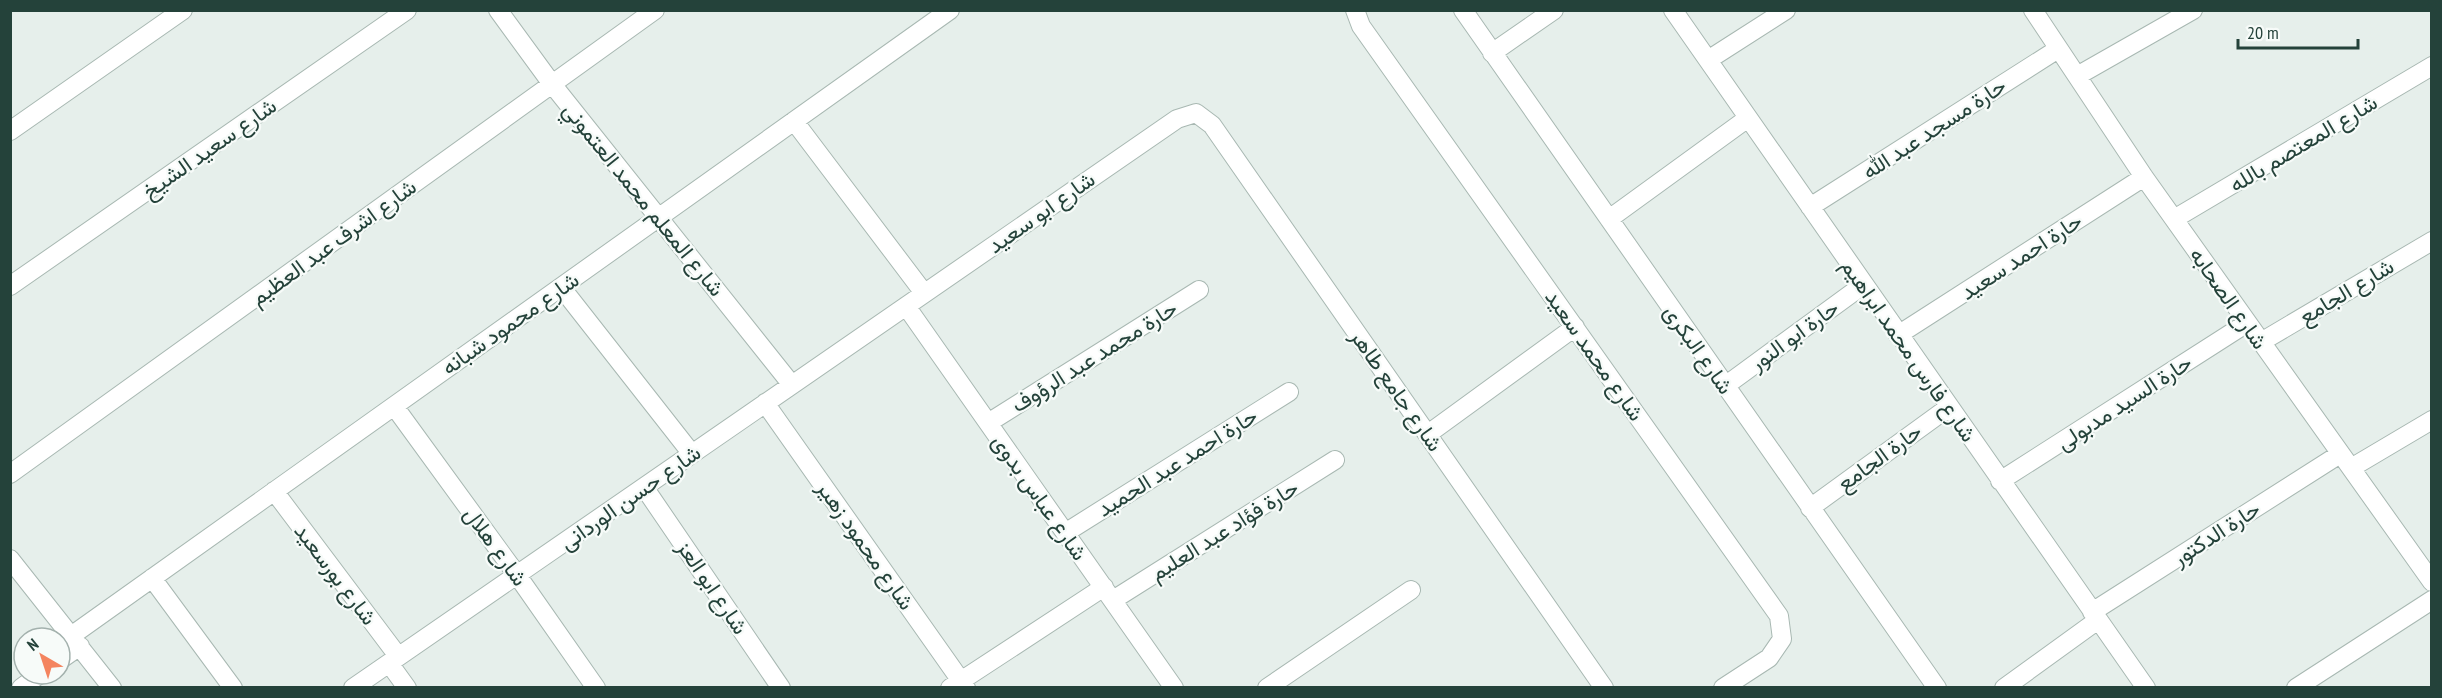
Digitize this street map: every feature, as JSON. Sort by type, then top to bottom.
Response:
[{"type":"street","points":[[10,131],[183,10]]},
{"type":"street","name":"شارع سعيد الشيخ","points":[[10,286],[407,10]]},
{"type":"street","name":"شارع المعلم محمد العتموني","points":[[498,10],[552,84],[792,385]]},
{"type":"street","name":"شارع اشرف عبد العظيم","points":[[10,474],[655,10]]},
{"type":"street","name":"شارع محمود شبانه","points":[[72,645],[152,578],[950,10]]},
{"type":"street","name":"شارع محمد سعيد","points":[[1355,10],[1361,26],[1779,616],[1782,639],[1769,658],[1723,687]]},
{"type":"street","name":"شارع البكرى","points":[[1463,10],[1937,687]]},
{"type":"street","points":[[1492,53],[1554,10]]},
{"type":"street","name":"شارع فارس محمد ابراهيم","points":[[1673,10],[1948,407],[2146,687]]},
{"type":"street","points":[[1708,60],[1786,10]]},
{"type":"street","name":"شارع الصحابه","points":[[2033,10],[2144,177],[2432,582]]},
{"type":"street","points":[[2077,76],[2193,10]]},
{"type":"street","name":"حارة مسجد عبد الله","points":[[1810,207],[2058,48]]},
{"type":"street","name":"شارع المعتصم بالله","points":[[2174,219],[2432,66]]},
{"type":"street","name":"شارع جامع طاهر","points":[[1177,119],[1196,113],[1212,125],[1604,687]]},
{"type":"street","points":[[1609,219],[1748,118]]},
{"type":"street","name":"شارع ابو سعيد","points":[[906,306],[1177,119]]},
{"type":"street","points":[[794,121],[924,293]]},
{"type":"street","name":"حارة احمد سعيد","points":[[1898,335],[2144,177]]},
{"type":"street","name":"شارع الجامع","points":[[2260,342],[2432,241]]},
{"type":"street","name":"حارة ابو النور","points":[[1725,386],[1863,285]]},
{"type":"street","points":[[561,287],[692,454]]},
{"type":"street","name":"حارة محمد عبد الرؤوف","points":[[988,423],[1199,290]]},
{"type":"street","name":"شارع حسن الوردانى","points":[[353,687],[906,306]]},
{"type":"street","name":"شارع عباس بدوى","points":[[906,306],[1174,687]]},
{"type":"street","name":"حارة السيد مدبولى","points":[[2000,481],[2247,323]]},
{"type":"street","points":[[1428,434],[1575,327]]},
{"type":"street","name":"حارة احمد عبد الحميد","points":[[1065,532],[1289,392]]},
{"type":"street","name":"شارع محمود زهير","points":[[765,403],[959,685]]},
{"type":"street","name":"شارع هلال","points":[[394,406],[517,574],[596,687]]},
{"type":"street","name":"حارة الجامع","points":[[1810,508],[1948,407]]},
{"type":"street","name":"حارة الدكتور","points":[[2004,687],[2095,616],[2346,461],[2432,420]]},
{"type":"street","name":"حارة فؤاد عبد العليم","points":[[959,685],[1108,593],[1335,460]]},
{"type":"street","name":"شارع ابو العز","points":[[644,487],[781,687]]},
{"type":"street","name":"شارع بورسعيد","points":[[274,491],[394,659],[407,687]]},
{"type":"street","points":[[10,559],[112,687]]},
{"type":"street","points":[[152,578],[233,687]]},
{"type":"street","points":[[1268,687],[1411,590]]},
{"type":"street","points":[[2296,687],[2432,600]]}]
